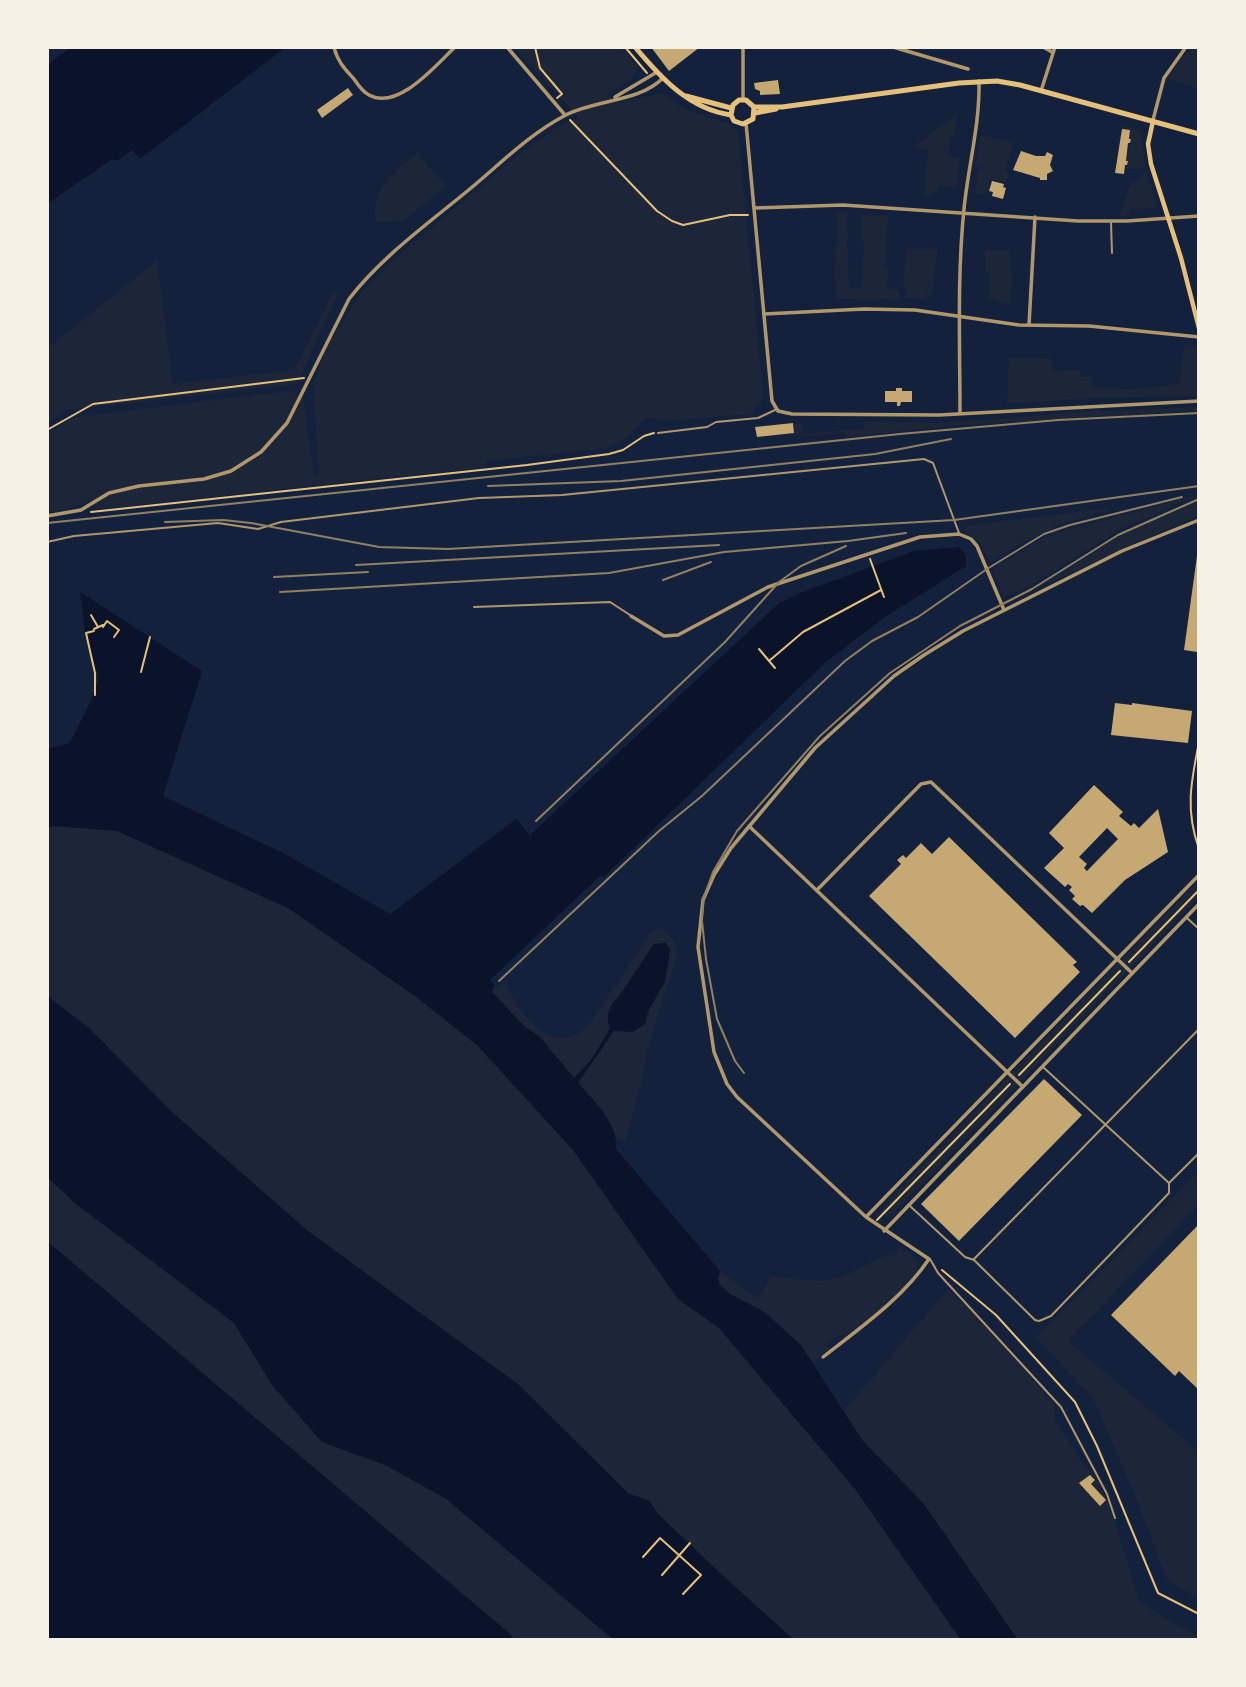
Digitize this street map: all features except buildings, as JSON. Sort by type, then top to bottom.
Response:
[{"type":"main road","points":[[635,47],[663,78],[701,108],[731,115],[737,122],[747,124],[755,110],[750,101],[743,99],[731,108],[731,115]]},
{"type":"main road","points":[[755,110],[979,82],[1012,83],[1199,134]]},
{"type":"main road","points":[[680,93],[709,104],[731,108]]},
{"type":"main road","points":[[1153,121],[1148,149],[1189,284],[1199,328]]},
{"type":"street","points":[[334,47],[337,60],[362,90],[378,98],[387,99],[405,92],[455,47]]},
{"type":"street","points":[[507,47],[565,115]]},
{"type":"street","points":[[743,47],[743,99]]},
{"type":"street","points":[[893,47],[968,69]]},
{"type":"street","points":[[1041,91],[1053,50],[1043,47]]},
{"type":"street","points":[[1153,121],[1164,78],[1186,47]]},
{"type":"street","points":[[610,99],[657,72]]},
{"type":"street","points":[[47,516],[81,510],[109,493],[139,486],[204,479],[231,471],[261,452],[287,423],[349,299],[398,248],[513,153],[565,115],[610,99],[644,92],[663,78]]},
{"type":"street","points":[[960,414],[964,211],[979,111],[979,82]]},
{"type":"street","points":[[747,124],[772,401],[781,413],[960,414],[1199,401]]},
{"type":"street","points":[[755,208],[843,205],[1111,221],[1199,216]]},
{"type":"street","points":[[1029,325],[1035,217]]},
{"type":"street","points":[[764,314],[864,309],[915,310],[1029,325],[1088,326],[1199,337]]},
{"type":"street","points":[[824,1357],[894,1300],[929,1259],[866,1217],[737,1097],[727,1084],[714,1052],[698,947],[703,900],[714,875],[731,848],[809,754],[894,676],[963,631],[1004,610],[1122,551],[1199,520]]},
{"type":"street","points":[[631,616],[664,636],[678,635],[768,587],[920,537],[960,534],[971,539],[977,546],[1004,610]]},
{"type":"street","points":[[817,890],[921,784],[931,782],[1132,973]]},
{"type":"street","points":[[749,826],[1023,1087]]},
{"type":"street","points":[[866,1217],[1199,875]]},
{"type":"street","points":[[884,1231],[1199,904]]},
{"type":"lane","points":[[1111,221],[1112,253]]},
{"type":"lane","points":[[658,433],[706,427],[716,422],[765,417],[776,409]]},
{"type":"lane","points":[[47,542],[74,536],[218,523],[258,529],[281,522],[479,498],[562,495],[924,459],[933,463],[960,534]]},
{"type":"lane","points":[[474,607],[610,602],[631,616]]},
{"type":"lane","points":[[1186,917],[1199,929]]},
{"type":"lane","points":[[974,1260],[1199,1029]]},
{"type":"lane","points":[[1042,1067],[1169,1183]]},
{"type":"lane","points":[[910,1205],[965,1257],[974,1260],[1034,1320],[1044,1320],[1169,1193],[1169,1183],[1199,1153]]},
{"type":"lane","points":[[929,1259],[938,1273],[1061,1407],[1107,1494],[1115,1518]]},
{"type":"path","points":[[535,47],[540,68],[562,94]]},
{"type":"path","points":[[625,47],[650,77]]},
{"type":"path","points":[[565,115],[657,211],[672,221],[688,225],[730,215],[756,216]]},
{"type":"path","points":[[47,430],[93,404],[308,377]]},
{"type":"path","points":[[81,510],[93,512],[527,466],[615,453],[644,436],[658,433]]},
{"type":"path","points":[[868,555],[884,597]]},
{"type":"path","points":[[769,661],[803,632],[881,590]]},
{"type":"path","points":[[91,615],[98,627]]},
{"type":"path","points":[[95,695],[95,673],[86,633],[103,626],[107,621],[119,630],[114,637]]},
{"type":"path","points":[[141,672],[150,637]]},
{"type":"path","points":[[759,649],[775,668]]},
{"type":"path","points":[[1199,743],[1189,801],[1192,829],[1199,849]]},
{"type":"path","points":[[1128,963],[1199,890]]},
{"type":"path","points":[[1017,1076],[1121,970]]},
{"type":"path","points":[[883,1214],[1011,1083]]},
{"type":"path","points":[[643,1556],[660,1538],[701,1574],[683,1594]]},
{"type":"path","points":[[662,1575],[690,1544]]},
{"type":"shaded area","points":[[71,47],[286,47],[140,159],[132,150],[118,160],[111,160],[47,204],[47,65]]},
{"type":"shaded area","points":[[514,47],[622,47],[638,68],[632,79],[608,93],[612,103],[661,94],[689,111],[728,123],[738,131],[763,394],[760,405],[754,408],[754,414],[667,421],[647,417],[624,440],[607,448],[486,461],[486,467],[98,509],[89,502],[56,512],[47,510],[47,433],[75,417],[290,391],[303,397],[314,475],[319,475],[313,384],[327,346],[360,294],[386,266],[505,166],[555,128],[578,117]]},
{"type":"shaded area","points":[[1192,47],[1199,47],[1199,89],[1168,79]]},
{"type":"shaded area","points":[[957,114],[955,136],[950,136],[948,156],[960,158],[957,187],[938,186],[933,195],[924,194],[928,150],[916,148],[916,145]]},
{"type":"shaded area","points":[[1122,125],[1141,132],[1146,168],[1125,169],[1131,140],[1130,130],[1122,129]]},
{"type":"shaded area","points":[[981,135],[1013,143],[1005,172],[1009,174],[1006,182],[991,179],[987,194],[975,193],[978,170],[983,168],[975,166]]},
{"type":"shaded area","points":[[417,153],[446,186],[403,221],[377,222],[377,200],[385,182]]},
{"type":"shaded area","points":[[1146,171],[1158,207],[1130,210],[1129,216],[1119,217],[1130,186]]},
{"type":"shaded area","points":[[837,212],[847,212],[849,288],[862,288],[864,242],[861,241],[861,215],[888,216],[885,268],[889,269],[887,288],[900,290],[899,300],[837,299],[834,270],[835,245],[839,245]]},
{"type":"shaded area","points":[[906,249],[937,250],[932,295],[926,295],[926,299],[906,298],[906,287],[903,286]]},
{"type":"shaded area","points":[[985,250],[1010,250],[1011,304],[989,299],[989,273],[985,272]]},
{"type":"shaded area","points":[[157,261],[173,384],[294,370],[334,291],[339,292],[297,384],[67,410],[47,423],[47,345],[49,347]]},
{"type":"shaded area","points":[[1185,344],[1195,346],[1199,351],[1199,396],[1089,398],[1007,404],[1009,358],[1050,359],[1054,371],[1080,370],[1081,377],[1093,377],[1091,386],[1120,389],[1169,386],[1179,382]]},
{"type":"shaded area","points":[[1199,407],[1199,411],[963,425],[846,437],[845,432],[801,437],[795,435],[793,423],[802,424],[802,434],[865,429],[864,421],[940,423],[1083,412]]},
{"type":"shaded area","points":[[1198,495],[1119,530],[1028,587],[1004,597],[992,569],[1040,540],[1066,530]]},
{"type":"shaded area","points":[[1199,501],[1199,515],[1036,589],[1118,537]]},
{"type":"shaded area","points":[[1108,508],[1108,511],[1076,519],[1047,531],[990,562],[980,542],[966,532],[964,526]]},
{"type":"shaded area","points":[[959,547],[966,555],[966,566],[885,617],[827,661],[604,877],[601,875],[490,980],[494,985],[492,992],[523,1025],[540,1037],[574,1078],[592,1059],[610,1028],[608,1015],[613,1003],[654,944],[666,943],[670,949],[665,982],[648,1011],[645,1024],[633,1032],[614,1031],[578,1083],[609,1122],[616,1140],[616,1149],[720,1271],[720,1285],[730,1294],[764,1312],[801,1345],[862,1440],[924,1504],[1018,1640],[961,1640],[855,1489],[719,1328],[678,1299],[573,1150],[478,1046],[415,996],[288,908],[117,831],[54,826],[47,828],[47,749],[70,743],[91,701],[99,677],[86,640],[80,592],[202,671],[163,796],[285,854],[390,914],[516,819],[530,835],[778,604],[797,594],[914,551]]},
{"type":"shaded area","points":[[54,826],[117,831],[288,908],[415,996],[478,1046],[573,1150],[678,1299],[719,1328],[855,1489],[961,1640],[794,1640],[660,1516],[649,1501],[628,1493],[519,1385],[308,1231],[173,1113],[89,1028],[47,996],[47,828]]},
{"type":"shaded area","points":[[1199,880],[1199,897],[893,1214],[887,1217],[881,1213],[884,1205]]},
{"type":"shaded area","points":[[659,929],[673,939],[677,957],[647,1050],[641,1085],[625,1141],[617,1138],[602,1110],[578,1082],[614,1030],[645,1024],[667,973],[669,952],[666,943],[654,944],[634,972],[612,1011],[608,1022],[611,1028],[592,1059],[574,1078],[540,1037],[523,1025],[492,992],[494,985],[497,987],[504,982],[521,1010],[537,1027],[556,1037],[573,1036],[590,1023],[652,931]]},
{"type":"shaded area","points":[[47,996],[89,1028],[173,1113],[308,1231],[519,1385],[628,1493],[649,1501],[660,1516],[794,1640],[614,1640],[445,1498],[385,1465],[322,1442],[272,1385],[234,1323],[76,1204],[47,1177]]},
{"type":"shaded area","points":[[1199,1171],[1199,1204],[1068,1341],[1199,1452],[1199,1597],[1175,1585],[1165,1575],[1139,1505],[1091,1396],[1036,1337]]},
{"type":"shaded area","points":[[47,1177],[76,1204],[234,1323],[272,1385],[322,1442],[385,1465],[445,1498],[614,1640],[515,1640],[47,1241]]},
{"type":"shaded area","points":[[47,1241],[509,1633],[515,1640],[47,1640]]},
{"type":"shaded area","points":[[899,1248],[909,1252],[918,1261],[909,1282],[877,1312],[845,1336],[841,1333],[826,1345],[829,1349],[813,1363],[777,1322],[758,1308],[730,1294],[718,1281],[720,1271],[758,1299],[771,1277],[822,1281],[847,1275],[885,1256],[894,1255]]},
{"type":"shaded area","points":[[948,1289],[976,1316],[1055,1405],[1055,1421],[1085,1467],[1092,1471],[1108,1500],[1139,1600],[1163,1618],[1199,1636],[1199,1640],[1018,1640],[924,1504],[868,1447],[843,1412]]},
{"type":"railway","points":[[47,523],[900,434],[1058,420],[1199,413]]},
{"type":"railway","points":[[488,486],[621,481],[875,454],[951,439]]},
{"type":"railway","points":[[165,522],[223,520],[379,547],[448,549],[954,520],[1199,486]]},
{"type":"railway","points":[[499,981],[845,661],[872,641],[918,617],[987,569],[1044,534],[1182,497]]},
{"type":"railway","points":[[744,1073],[735,1061],[717,1019],[702,921],[703,900],[713,872],[737,831],[820,736],[890,673],[960,626],[1032,589],[1118,535],[1199,499]]},
{"type":"railway","points":[[280,592],[609,573],[724,552],[906,533]]},
{"type":"railway","points":[[356,565],[719,545]]},
{"type":"railway","points":[[536,821],[725,642],[779,582],[801,566],[846,546]]},
{"type":"railway","points":[[663,580],[711,562]]},
{"type":"railway","points":[[274,577],[368,572]]}]
